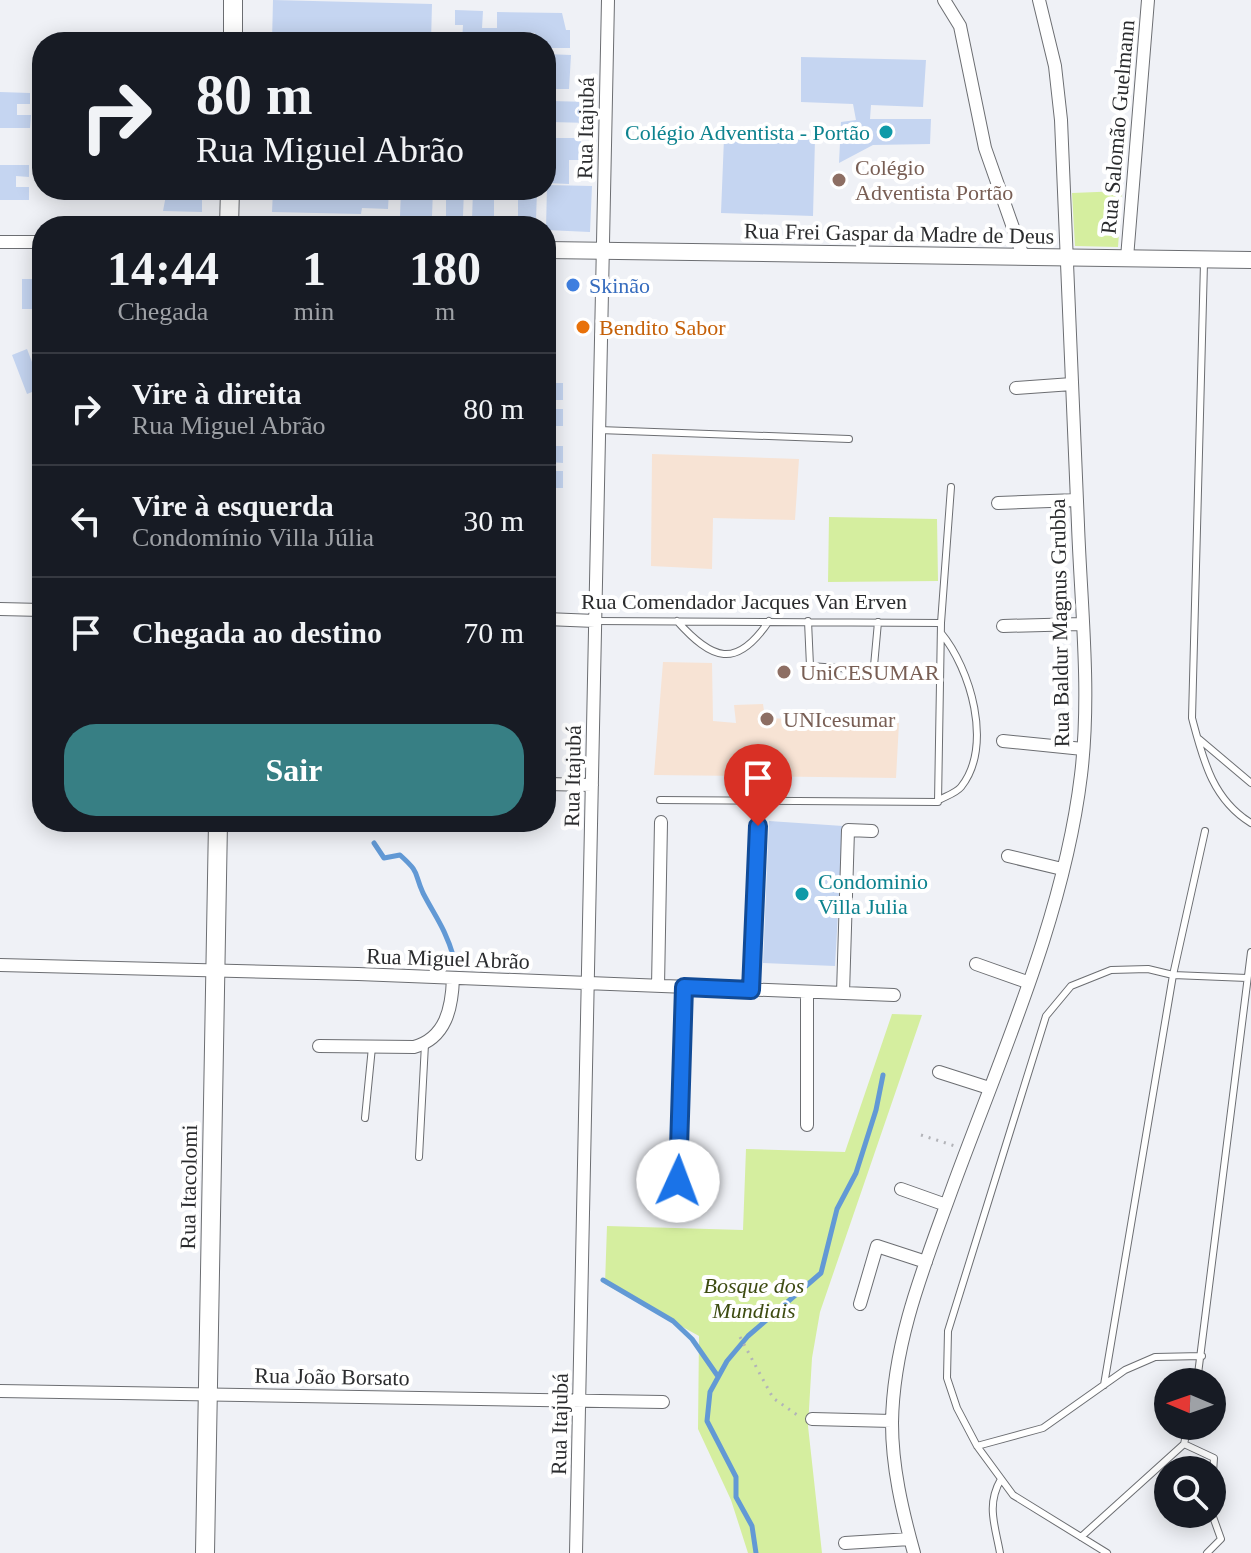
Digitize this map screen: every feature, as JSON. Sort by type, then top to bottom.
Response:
[{"type":"main road","points":[[233,0],[233,32]]},
{"type":"main road","name":"Rua Itacolomi","points":[[205,1553],[218,832]]},
{"type":"street","name":"Rua Itajubá","points":[[576,1553],[608,0]]},
{"type":"street","points":[[944,0],[960,26],[985,148],[1023,256]]},
{"type":"street","name":"Rua Baldur Magnus Grubba","points":[[914,1553],[895,1471],[892,1421],[899,1358],[926,1262],[1027,982],[1062,869],[1077,802],[1083,749],[1082,624],[1058,92],[1039,0]]},
{"type":"street","name":"Rua Salomão Guelmann","points":[[1127,258],[1148,0]]},
{"type":"street","points":[[0,242],[32,242]]},
{"type":"street","name":"Rua Frei Gaspar da Madre de Deus","points":[[556,250],[1251,260]]},
{"type":"street","points":[[1016,388],[1072,384]]},
{"type":"street","points":[[998,503],[1077,500]]},
{"type":"street","points":[[0,609],[32,610]]},
{"type":"street","name":"Rua Comendador Jacques Van Erven","points":[[556,619],[595,621]]},
{"type":"street","points":[[1003,626],[1082,624]]},
{"type":"street","points":[[1003,741],[1083,749]]},
{"type":"street","points":[[556,784],[592,785]]},
{"type":"street","points":[[658,986],[661,822]]},
{"type":"street","points":[[751,990],[758,826]]},
{"type":"street","points":[[843,993],[848,830],[872,831]]},
{"type":"street","points":[[1008,856],[1062,869]]},
{"type":"street","points":[[976,964],[1027,982]]},
{"type":"street","name":"Rua Miguel Abrão","points":[[0,965],[894,995]]},
{"type":"street","points":[[319,1046],[425,1044],[443,1029],[452,998],[453,978]]},
{"type":"street","points":[[677,1212],[684,987]]},
{"type":"street","points":[[807,992],[807,1125]]},
{"type":"street","points":[[939,1072],[989,1088]]},
{"type":"street","points":[[901,1189],[946,1205]]},
{"type":"street","points":[[860,1304],[877,1246],[926,1262]]},
{"type":"street","name":"Rua João Borsato","points":[[0,1391],[663,1402]]},
{"type":"street","points":[[812,1419],[892,1421]]},
{"type":"street","points":[[845,1543],[910,1539]]},
{"type":"lane","points":[[1204,259],[1191,695],[1198,739],[1215,789],[1251,823]]},
{"type":"lane","points":[[599,430],[849,439]]},
{"type":"lane","points":[[939,800],[941,623],[951,487]]},
{"type":"lane","name":"Rua Comendador Jacques Van Erven","points":[[595,621],[941,623]]},
{"type":"lane","points":[[677,621],[700,647],[717,654],[734,653],[753,645],[769,621]]},
{"type":"lane","points":[[808,621],[810,666],[866,670],[874,666],[878,622]]},
{"type":"lane","points":[[660,800],[936,804],[963,784],[969,770],[975,732],[968,678],[958,654],[941,633]]},
{"type":"lane","points":[[1198,739],[1251,783]]},
{"type":"lane","points":[[1104,1385],[1173,975],[1205,831]]},
{"type":"lane","points":[[1200,1368],[1251,952]]},
{"type":"lane","points":[[1107,1553],[1013,1495],[977,1446],[957,1408],[947,1378],[948,1331],[1046,1016],[1071,986],[1111,970],[1148,969],[1173,975],[1247,978]]},
{"type":"lane","points":[[419,1157],[425,1044]]},
{"type":"lane","points":[[365,1118],[372,1047]]},
{"type":"lane","points":[[977,1446],[1043,1428],[1125,1370],[1155,1357],[1202,1356]]},
{"type":"lane","points":[[1081,1537],[1185,1440]]},
{"type":"lane","points":[[1184,1444],[1210,1456]]},
{"type":"lane","points":[[1000,1553],[991,1506],[1001,1479]]},
{"type":"lane","points":[[1207,1553],[1221,1539],[1217,1528]]},
{"type":"path","points":[[921,1135],[966,1150]]},
{"type":"path","points":[[740,1337],[773,1398],[786,1410],[812,1419]]},
{"type":"shaded area","points":[[652,454],[799,459],[795,520],[713,518],[712,569],[651,566]]},
{"type":"shaded area","name":"UNIcesumar","points":[[663,662],[712,663],[713,721],[736,723],[734,705],[763,704],[765,718],[899,723],[896,778],[654,775]]},
{"type":"green space","points":[[1122,191],[1118,247],[1075,246],[1072,193]]},
{"type":"green space","points":[[829,517],[937,519],[938,581],[828,582]]},
{"type":"green space","name":"Bosque dos Mundiais","points":[[892,1014],[922,1015],[820,1312],[812,1358],[808,1426],[822,1553],[748,1553],[731,1500],[698,1429],[699,1336],[605,1284],[607,1226],[743,1230],[746,1149],[845,1152]]},
{"type":"building","points":[[273,0],[432,4],[431,32],[272,32]]},
{"type":"building","points":[[455,10],[483,11],[482,28],[497,28],[497,12],[562,13],[566,30],[570,30],[570,48],[556,48],[556,32],[463,32],[463,25],[455,25]]},
{"type":"building","points":[[556,54],[571,55],[569,89],[556,89]]},
{"type":"building","points":[[801,57],[926,60],[923,107],[871,105],[870,119],[931,119],[930,144],[873,145],[839,163],[841,122],[856,120],[853,104],[801,102]]},
{"type":"building","points":[[0,92],[30,93],[30,104],[17,104],[17,115],[31,115],[30,128],[0,128]]},
{"type":"building","points":[[556,101],[590,102],[590,123],[556,122]]},
{"type":"building","points":[[556,138],[581,138],[580,160],[569,160],[569,184],[556,183]]},
{"type":"building","points":[[724,138],[815,139],[813,216],[721,213]]},
{"type":"building","points":[[0,165],[29,165],[29,177],[16,176],[16,187],[29,187],[29,200],[0,200]]},
{"type":"building","points":[[556,185],[592,186],[590,232],[556,230],[556,216],[546,216],[547,200],[556,200]]},
{"type":"building","points":[[165,200],[202,200],[202,212],[163,211]]},
{"type":"building","points":[[273,200],[388,200],[388,209],[362,208],[361,214],[272,212]]},
{"type":"building","points":[[401,200],[433,200],[432,216],[400,216]]},
{"type":"building","points":[[446,200],[464,200],[463,216],[446,216]]},
{"type":"building","points":[[473,200],[494,200],[494,216],[472,216]]},
{"type":"building","points":[[518,200],[537,200],[536,216],[518,216]]},
{"type":"building","points":[[22,279],[32,279],[32,309],[22,309]]},
{"type":"building","points":[[27,349],[32,362],[32,392],[27,394],[12,355]]},
{"type":"building","points":[[556,383],[563,383],[563,400],[556,400]]},
{"type":"building","points":[[556,409],[563,409],[563,426],[556,426]]},
{"type":"building","points":[[556,446],[563,446],[563,463],[556,462]]},
{"type":"building","points":[[556,471],[563,471],[563,488],[556,488]]},
{"type":"building","name":"Condominio Villa Julia","points":[[769,821],[843,826],[835,966],[763,963]]},
{"type":"waterway","points":[[374,843],[384,858],[400,855],[414,870],[454,958]]},
{"type":"waterway","points":[[756,1553],[752,1526],[736,1497],[736,1477],[707,1421],[710,1392],[727,1361],[748,1336],[821,1273],[837,1209],[856,1173],[876,1110],[883,1075]]},
{"type":"waterway","points":[[603,1280],[673,1321],[692,1339],[717,1375]]},
{"type":"place","name":"Colégio Adventista - Portão","points":[[886,132]]},
{"type":"place","name":"Colégio Adventista Portão","points":[[839,180]]},
{"type":"place","name":"Skinão","points":[[573,285]]},
{"type":"place","name":"Bendito Sabor","points":[[583,327]]},
{"type":"place","name":"UniCESUMAR","points":[[784,672]]},
{"type":"place","name":"UNIcesumar","points":[[767,719]]},
{"type":"place","name":"Condominio Villa Julia","points":[[802,894]]},
{"type":"route","points":[[678,1181],[684,987],[751,990],[758,826]]}]
